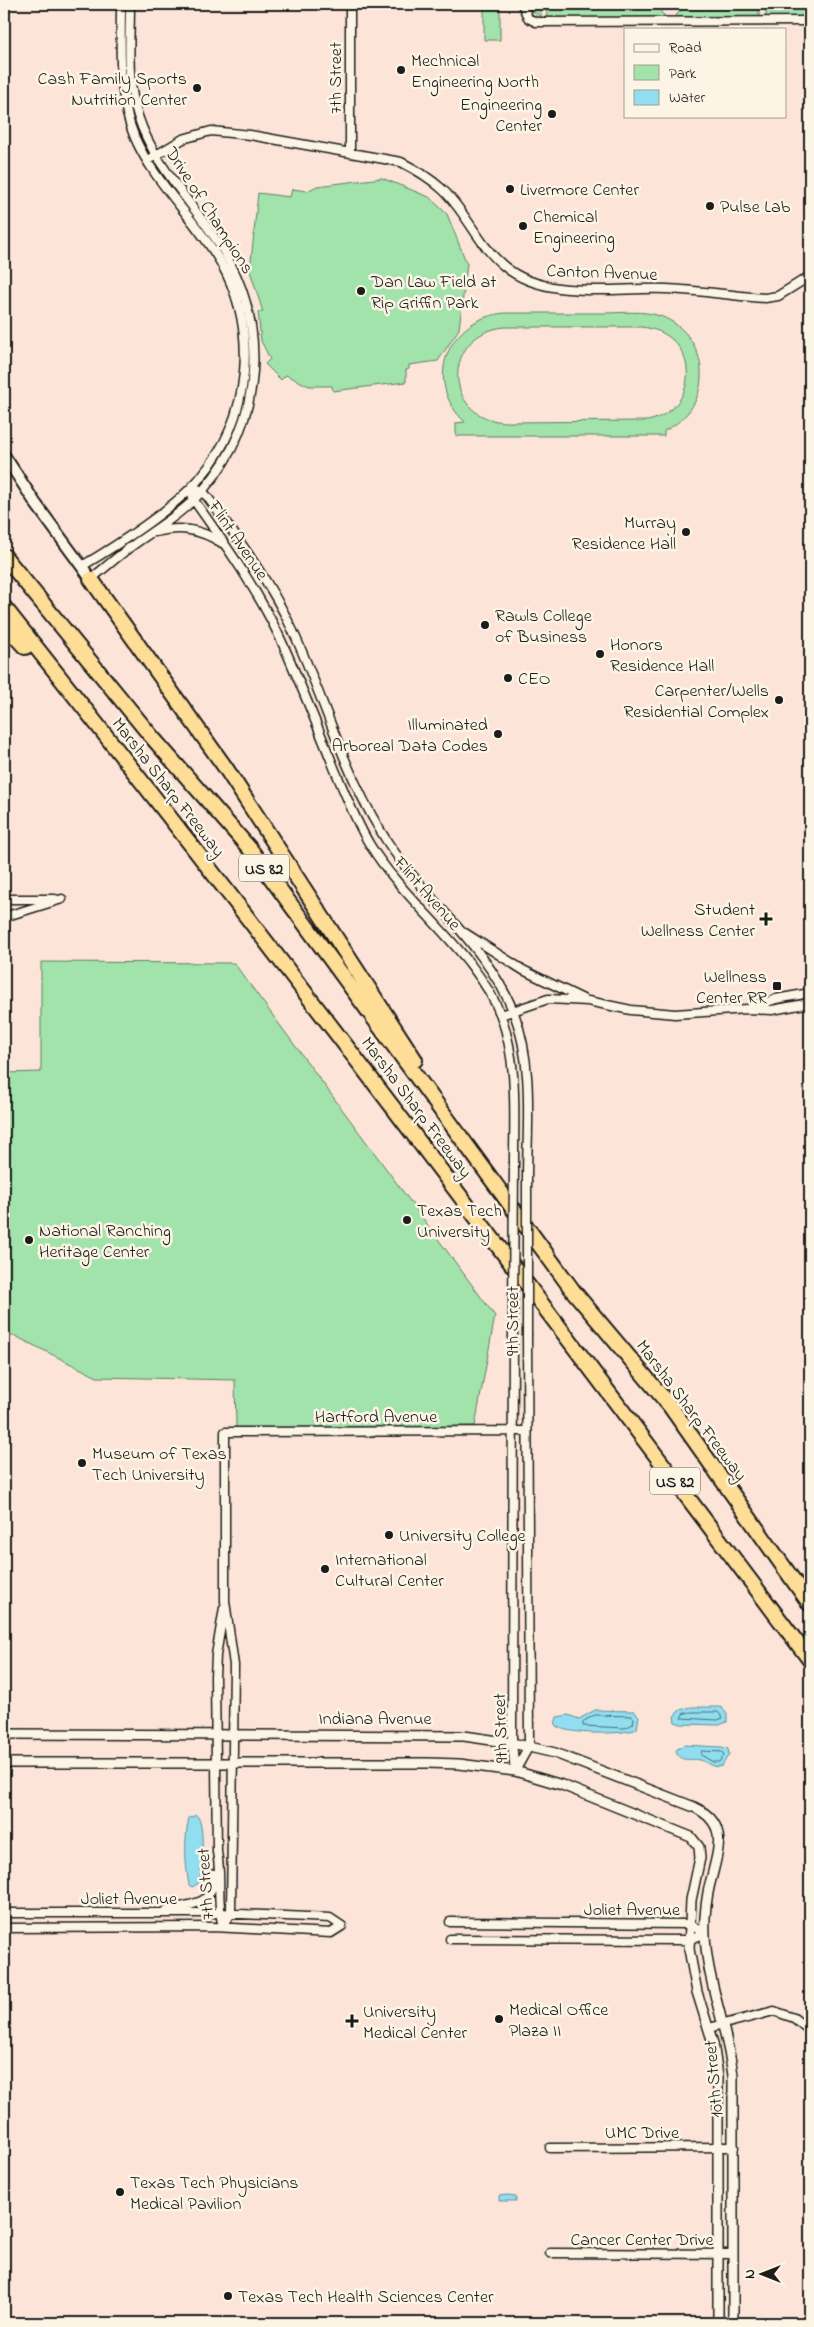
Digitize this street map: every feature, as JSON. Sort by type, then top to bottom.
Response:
[{"type":"highway","name":"Marsha Sharp Freeway","points":[[4,556],[151,736],[250,849],[574,1292],[670,1406],[810,1604]]},
{"type":"highway","points":[[91,578],[230,775],[426,1076],[495,1172],[504,1196]]},
{"type":"highway","name":"Marsha Sharp Freeway","points":[[4,607],[96,722],[398,1113],[810,1660]]},
{"type":"highway","points":[[4,624],[96,722]]},
{"type":"main road","points":[[4,455],[91,578]]},
{"type":"street","name":"Drive of Champions","points":[[82,566],[145,523],[192,487],[216,457],[239,407],[245,355],[242,321],[229,278],[213,250],[148,160],[133,133],[123,92],[121,4]]},
{"type":"street","name":"Drive of Champions","points":[[91,578],[203,491],[227,457],[244,418],[253,372],[251,325],[241,285],[232,267],[156,154],[138,117],[132,93],[130,4]]},
{"type":"street","name":"7th Street","points":[[350,4],[350,152]]},
{"type":"street","points":[[522,4],[528,18],[536,22],[810,21]]},
{"type":"street","name":"Canton Avenue","points":[[148,160],[183,139],[211,131],[250,135],[401,162],[433,181],[450,198],[494,257],[516,276],[540,286],[559,288],[666,288],[764,298],[778,296],[810,276]]},
{"type":"street","name":"Flint Avenue","points":[[513,1012],[496,978],[396,856],[378,828],[344,756],[297,640],[279,601],[258,566],[203,491],[192,487],[194,499],[256,590],[285,649],[363,834],[401,887],[470,966],[488,990],[500,1015],[513,1012],[548,999],[588,1001],[630,1010],[675,1014],[747,1009],[772,1010],[810,1003]]},
{"type":"street","points":[[151,533],[175,528],[191,529],[206,534],[227,546]]},
{"type":"street","points":[[4,899],[62,899],[4,917]]},
{"type":"street","name":"Flint Avenue","points":[[455,926],[522,970],[588,1001]]},
{"type":"street","name":"Flint Avenue","points":[[747,1009],[776,999],[810,993]]},
{"type":"street","name":"9th Street","points":[[513,1012],[522,1040],[527,1074],[529,1746],[515,1771]]},
{"type":"street","name":"9th Street","points":[[500,1015],[513,1068],[514,1431],[512,1743],[515,1771]]},
{"type":"street","name":"Hartford Avenue","points":[[225,1432],[528,1431]]},
{"type":"street","name":"7th Street","points":[[223,1928],[231,1913],[235,1734],[234,1665],[225,1601],[225,1432]]},
{"type":"street","name":"7th Street","points":[[223,1928],[219,1913],[215,1734],[216,1655],[225,1601]]},
{"type":"street","name":"Indiana Avenue","points":[[4,1734],[437,1734],[464,1736],[529,1746],[578,1761],[694,1807],[708,1816],[715,1825],[719,1836]]},
{"type":"street","points":[[4,1763],[234,1762],[452,1764],[515,1771]]},
{"type":"street","name":"10th Street","points":[[515,1771],[562,1785],[683,1833],[694,1840],[699,1846],[700,1858],[692,1894],[689,1940],[695,1980],[715,2052],[718,2076],[718,2323]]},
{"type":"street","name":"10th Street","points":[[719,1836],[720,1847],[707,1899],[705,1933],[709,1975],[723,2023],[733,2076],[734,2323]]},
{"type":"street","points":[[163,1913],[177,1906],[193,1906],[208,1896],[213,1887],[217,1852]]},
{"type":"street","name":"Joliet Avenue","points":[[4,1913],[231,1913],[330,1918],[342,1926],[332,1933],[223,1928],[4,1928]]},
{"type":"street","name":"Joliet Avenue","points":[[450,1922],[689,1924],[705,1933]]},
{"type":"street","name":"Joliet Avenue","points":[[450,1939],[689,1940],[705,1933]]},
{"type":"street","points":[[709,2028],[774,2011],[794,2018],[810,2031]]},
{"type":"street","name":"UMC Drive","points":[[550,2148],[734,2147]]},
{"type":"street","name":"Cancer Center Drive","points":[[550,2254],[734,2254]]},
{"type":"shaded area","name":"Texas Tech University","points":[[4,4],[810,4],[810,2323],[4,2323]]},
{"type":"green space","points":[[484,4],[500,4],[500,40],[484,40]]},
{"type":"green space","points":[[529,4],[541,4],[541,17],[533,11]]},
{"type":"green space","points":[[546,4],[653,4],[667,18],[547,18]]},
{"type":"green space","points":[[688,4],[759,4],[759,17],[673,18]]},
{"type":"green space","points":[[766,4],[810,4],[810,12],[806,13],[807,18],[766,18]]},
{"type":"green space","name":"Dan Law Field at Rip Griffin Park","points":[[382,178],[429,197],[447,214],[467,264],[459,329],[438,361],[409,365],[409,369],[406,370],[406,382],[333,391],[332,386],[309,386],[286,375],[281,380],[265,364],[270,359],[261,341],[258,312],[263,312],[250,271],[258,193],[290,197],[292,189],[307,191],[317,186]]},
{"type":"green space","points":[[632,312],[660,316],[685,332],[696,349],[701,368],[698,395],[690,410],[672,427],[664,431],[664,436],[456,436],[456,423],[465,422],[452,406],[445,389],[443,371],[447,354],[456,339],[468,327],[485,317],[505,313]],"holes":[[[505,327],[640,327],[660,332],[674,341],[683,355],[687,370],[686,386],[679,401],[666,413],[648,421],[505,422],[484,417],[470,406],[461,392],[458,375],[461,359],[470,344],[484,333]]]},
{"type":"green space","name":"National Ranching Heritage Center","points":[[41,962],[234,963],[495,1316],[475,1426],[236,1428],[235,1380],[97,1377],[15,1336],[4,1336],[4,1073],[41,1072]]},
{"type":"water","points":[[691,1707],[721,1707],[727,1714],[727,1722],[719,1725],[681,1724],[675,1722],[674,1716],[680,1710]]},
{"type":"water","points":[[595,1710],[634,1711],[639,1716],[637,1729],[594,1733],[570,1731],[555,1725],[557,1717],[568,1715],[579,1719]]},
{"type":"water","points":[[684,1745],[722,1747],[728,1749],[729,1754],[722,1766],[715,1767],[699,1760],[679,1757],[676,1750]]},
{"type":"water","points":[[196,1815],[201,1827],[202,1858],[199,1883],[192,1887],[189,1885],[186,1843],[189,1818]]},
{"type":"water","points":[[499,2196],[516,2196],[516,2201],[499,2201]]},
{"type":"place","name":"Mechnical Engineering North","points":[[401,70]]},
{"type":"place","name":"Cash Family Sports Nutrition Center","points":[[197,88]]},
{"type":"place","name":"Engineering Center","points":[[552,114]]},
{"type":"place","name":"Livermore Center","points":[[510,189]]},
{"type":"place","name":"Pulse Lab","points":[[710,206]]},
{"type":"place","name":"Chemical Engineering","points":[[523,226]]},
{"type":"place","name":"Dan Law Field at Rip Griffin Park","points":[[361,291]]},
{"type":"place","name":"Murray Residence Hall","points":[[686,532]]},
{"type":"place","name":"Rawls College of Business","points":[[485,625]]},
{"type":"place","name":"Honors Residence Hall","points":[[600,654]]},
{"type":"place","name":"CEO","points":[[508,678]]},
{"type":"place","name":"Carpenter/Wells Residential Complex","points":[[779,700]]},
{"type":"place","name":"Illuminated Arboreal Data Codes","points":[[498,734]]},
{"type":"place","name":"Student Wellness Center","points":[[766,919]]},
{"type":"place","name":"Wellness Center RR","points":[[777,986]]},
{"type":"place","name":"Texas Tech University","points":[[407,1220]]},
{"type":"place","name":"National Ranching Heritage Center","points":[[29,1240]]},
{"type":"place","name":"Museum of Texas Tech University","points":[[82,1463]]},
{"type":"place","name":"University College","points":[[389,1535]]},
{"type":"place","name":"International Cultural Center","points":[[325,1569]]},
{"type":"place","name":"Medical Office Plaza II","points":[[499,2019]]},
{"type":"place","name":"University Medical Center","points":[[352,2021]]},
{"type":"place","name":"Texas Tech Physicians Medical Pavilion","points":[[120,2192]]},
{"type":"place","name":"Texas Tech Health Sciences Center","points":[[228,2296]]}]
